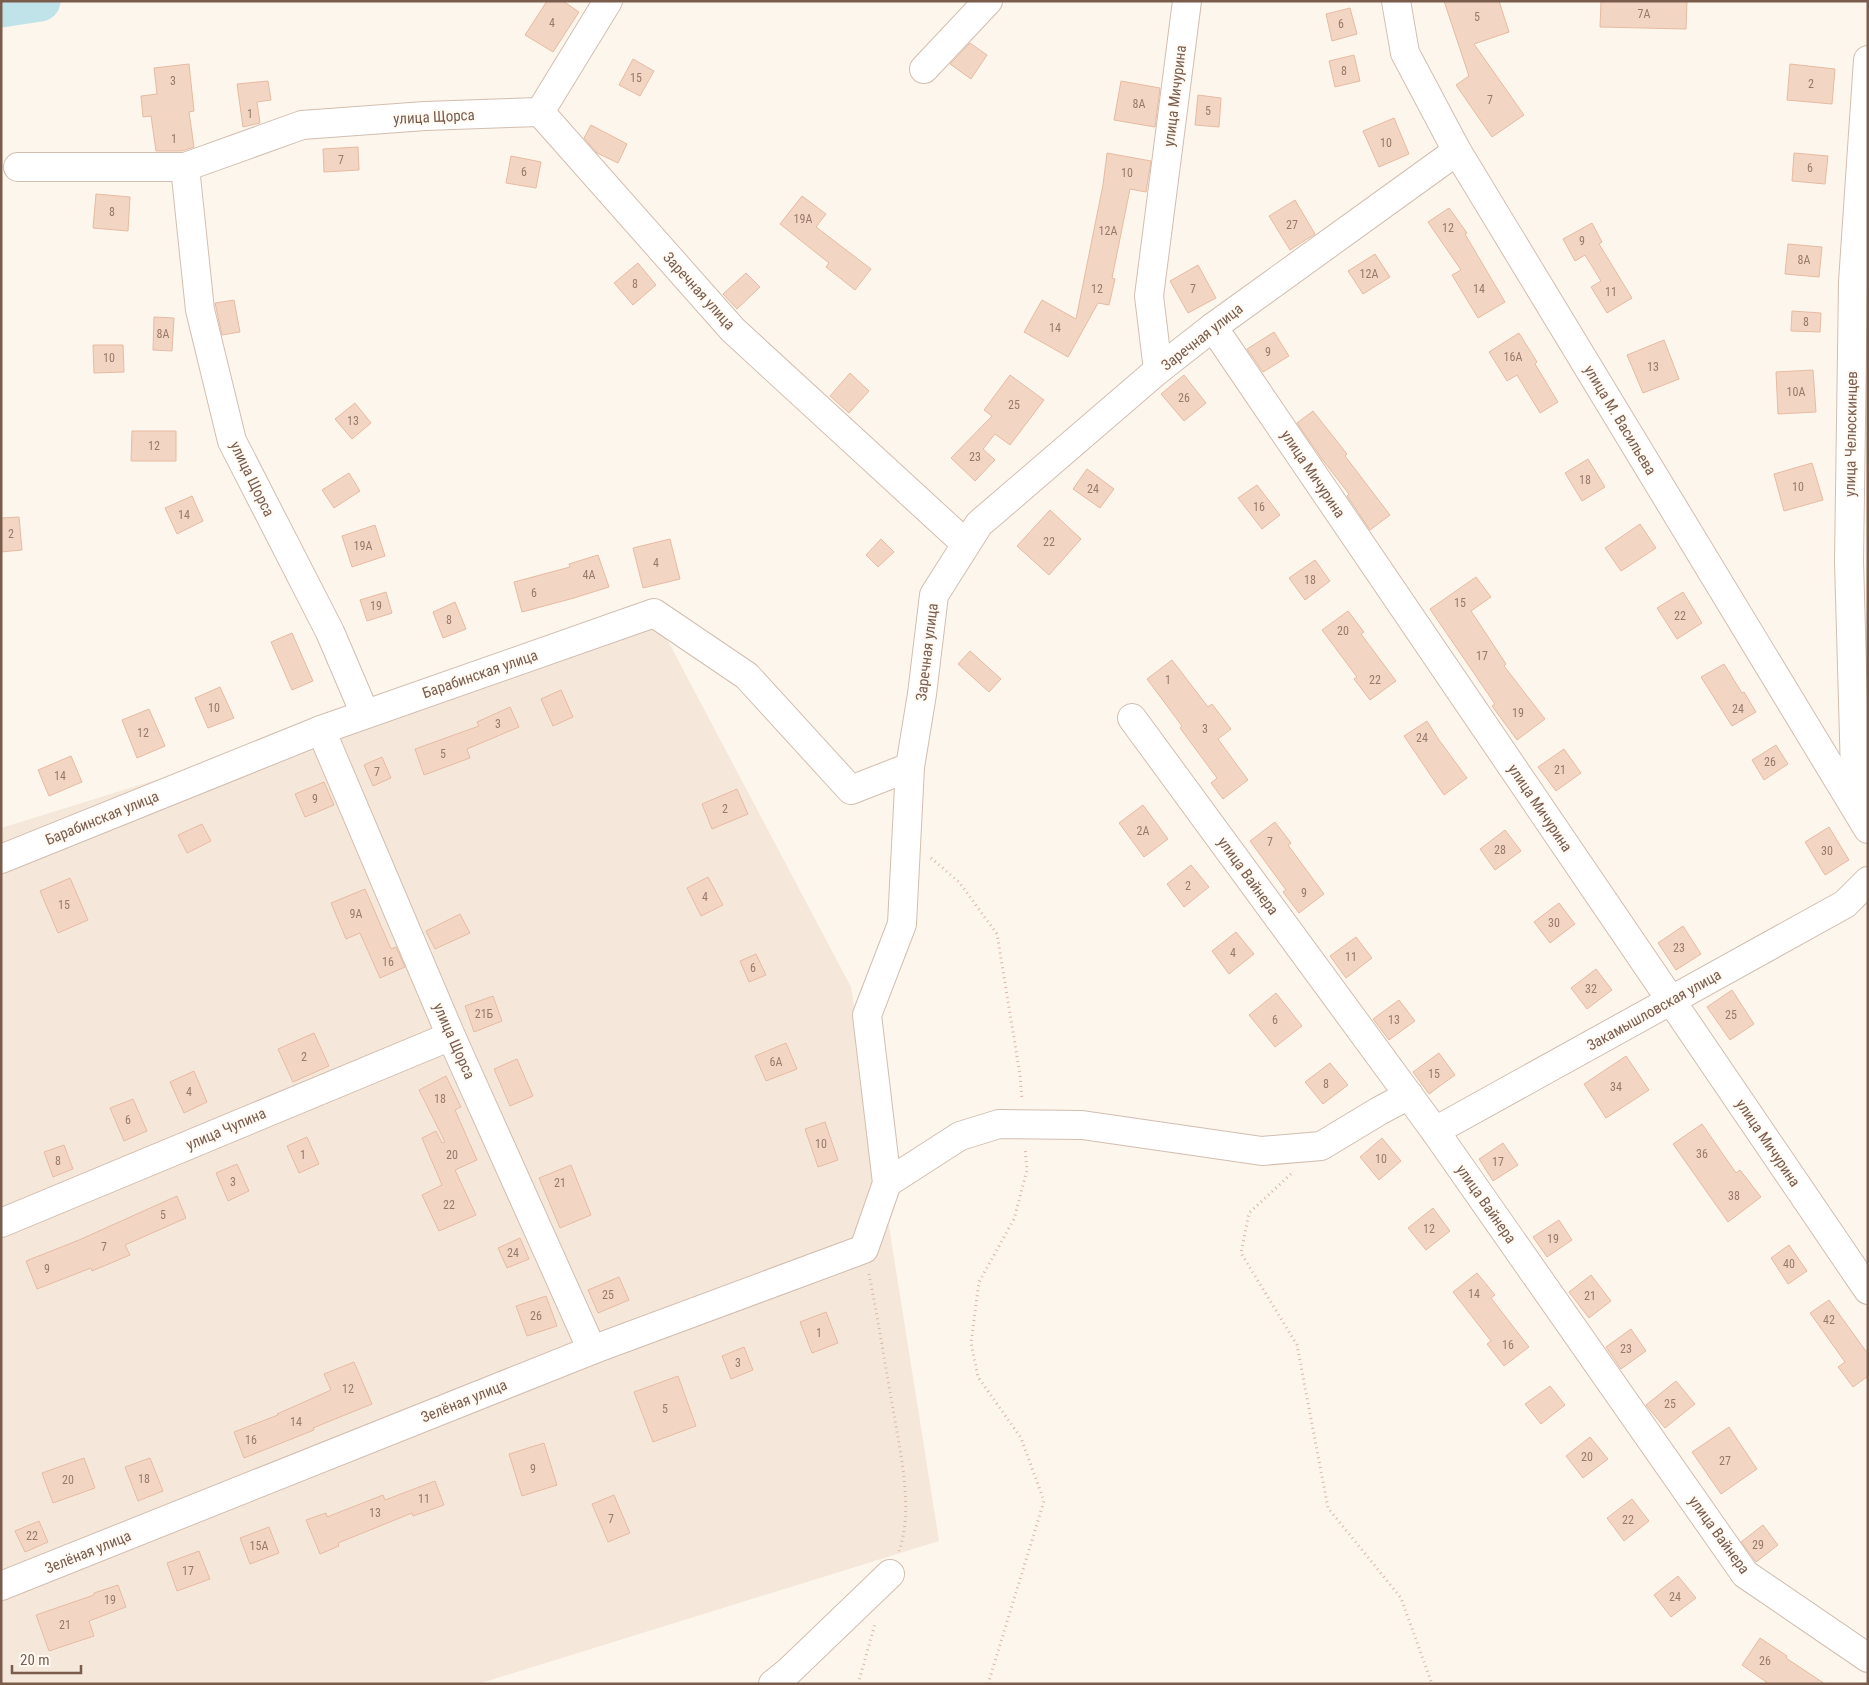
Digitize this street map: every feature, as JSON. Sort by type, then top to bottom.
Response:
[{"type":"street","points":[[540,112],[608,1]]},
{"type":"street","points":[[924,69],[988,1]]},
{"type":"street","name":"улица Мичурина","points":[[1158,370],[1149,296],[1186,1]]},
{"type":"street","name":"улица М. Васильева","points":[[1396,1],[1405,53],[1457,151],[1862,819]]},
{"type":"street","name":"улица Челюскинцев","points":[[1862,819],[1849,561],[1853,282],[1868,60]]},
{"type":"street","name":"улица Щорса","points":[[18,167],[185,167],[302,126],[425,116],[540,112]]},
{"type":"street","name":"Заречная улица","points":[[540,112],[733,330],[966,544]]},
{"type":"street","name":"Заречная улица","points":[[887,1182],[867,1015],[902,924],[910,767],[922,694],[934,595],[979,524],[1158,370],[1212,327],[1457,151]]},
{"type":"street","name":"улица Щорса","points":[[185,167],[200,310],[232,441],[330,632],[366,714]]},
{"type":"street","name":"улица Мичурина","points":[[1212,327],[1868,1290]]},
{"type":"street","name":"Барабинская улица","points":[[1,859],[321,730],[654,613],[746,676],[851,790],[910,767]]},
{"type":"street","name":"улица Вайнера","points":[[1132,718],[1435,1131],[1745,1574],[1868,1658]]},
{"type":"street","name":"улица Щорса","points":[[321,730],[451,1036],[592,1350]]},
{"type":"street","name":"Закамышловская улица","points":[[1435,1131],[1845,904],[1868,881]]},
{"type":"street","name":"улица Чупина","points":[[1,1223],[451,1036]]},
{"type":"street","points":[[864,1249],[887,1182],[960,1136],[998,1124],[1082,1125],[1262,1151],[1321,1146],[1379,1111],[1409,1096]]},
{"type":"street","name":"Зелёная улица","points":[[1,1586],[592,1350],[864,1249]]},
{"type":"street","points":[[773,1684],[788,1672],[890,1574]]},
{"type":"path","points":[[906,837],[959,882],[997,934],[1020,1075],[1027,1170],[1014,1219],[979,1282],[970,1343],[978,1376],[1021,1438],[1044,1501],[988,1684]]},
{"type":"path","points":[[1292,1173],[1248,1213],[1242,1253],[1297,1344],[1328,1508],[1401,1598],[1432,1684]]},
{"type":"path","points":[[864,1249],[906,1489],[903,1540],[890,1574]]},
{"type":"path","points":[[858,1684],[876,1620]]},
{"type":"shaded area","points":[[659,624],[851,987],[939,1541],[478,1684],[1,1684],[1,828]]},
{"type":"building","points":[[547,1],[563,1],[579,12],[553,52],[525,35]]},
{"type":"building","points":[[1444,1],[1499,1],[1509,32],[1474,44],[1524,115],[1492,137],[1456,85],[1469,76]]},
{"type":"building","points":[[1601,1],[1687,1],[1686,29],[1600,27]]},
{"type":"building","points":[[1350,8],[1357,34],[1332,41],[1326,14]]},
{"type":"building","points":[[970,43],[987,55],[971,79],[950,64]]},
{"type":"building","points":[[1354,55],[1360,81],[1335,87],[1329,61]]},
{"type":"building","points":[[633,59],[654,71],[640,96],[619,85]]},
{"type":"building","points":[[189,64],[194,111],[189,112],[194,147],[182,151],[156,151],[151,116],[143,117],[141,96],[157,94],[154,68]]},
{"type":"building","points":[[1790,64],[1835,69],[1832,104],[1787,100]]},
{"type":"building","points":[[268,81],[271,100],[257,102],[260,123],[243,127],[237,84]]},
{"type":"building","points":[[1121,81],[1160,88],[1155,127],[1114,120]]},
{"type":"building","points":[[1198,95],[1221,98],[1219,127],[1195,125]]},
{"type":"building","points":[[1394,118],[1409,154],[1379,167],[1363,131]]},
{"type":"building","points":[[591,125],[627,144],[618,163],[597,153],[584,138]]},
{"type":"building","points":[[358,147],[359,170],[324,172],[323,149]]},
{"type":"building","points":[[1107,153],[1151,161],[1146,192],[1130,189],[1112,278],[1115,279],[1109,305],[1098,303],[1068,357],[1024,332],[1042,300],[1076,319],[1103,185]]},
{"type":"building","points":[[1794,153],[1828,156],[1825,184],[1792,181]]},
{"type":"building","points":[[511,156],[541,162],[536,188],[506,183]]},
{"type":"building","points":[[96,194],[130,197],[128,231],[93,228]]},
{"type":"building","points":[[802,196],[826,214],[816,227],[871,269],[855,290],[826,267],[829,263],[780,224]]},
{"type":"building","points":[[1295,200],[1315,234],[1290,250],[1269,216]]},
{"type":"building","points":[[1449,208],[1467,233],[1465,234],[1505,302],[1478,318],[1452,275],[1461,270],[1428,222]]},
{"type":"building","points":[[1592,223],[1602,242],[1599,244],[1632,298],[1607,313],[1591,287],[1601,281],[1585,255],[1575,261],[1563,239]]},
{"type":"building","points":[[1788,244],[1822,247],[1819,277],[1785,274]]},
{"type":"building","points":[[1375,254],[1390,277],[1363,294],[1348,271]]},
{"type":"building","points":[[638,263],[656,285],[633,305],[614,283]]},
{"type":"building","points":[[1198,265],[1216,298],[1188,313],[1170,281]]},
{"type":"building","points":[[746,273],[760,287],[737,309],[723,294]]},
{"type":"building","points":[[234,300],[240,332],[222,335],[215,303]]},
{"type":"building","points":[[1792,311],[1821,313],[1820,332],[1791,331]]},
{"type":"building","points":[[154,317],[174,318],[172,351],[153,350]]},
{"type":"building","points":[[1274,332],[1289,356],[1263,372],[1247,349]]},
{"type":"building","points":[[1519,333],[1558,402],[1540,413],[1517,375],[1507,381],[1489,352]]},
{"type":"building","points":[[1664,340],[1679,379],[1643,393],[1627,355]]},
{"type":"building","points":[[93,345],[123,345],[124,372],[94,373]]},
{"type":"building","points":[[1813,370],[1816,412],[1778,414],[1776,372]]},
{"type":"building","points":[[850,373],[869,391],[849,413],[830,396]]},
{"type":"building","points":[[1010,375],[1044,400],[1010,445],[995,434],[983,449],[995,460],[975,481],[951,458],[992,416],[984,410]]},
{"type":"building","points":[[1184,375],[1206,403],[1184,421],[1161,394]]},
{"type":"building","points":[[355,403],[371,423],[352,439],[335,419]]},
{"type":"building","points":[[1313,411],[1347,454],[1345,456],[1390,515],[1370,530],[1347,496],[1349,494],[1297,423]]},
{"type":"building","points":[[132,431],[176,431],[176,461],[131,461]]},
{"type":"building","points":[[1588,459],[1605,487],[1582,501],[1565,473]]},
{"type":"building","points":[[1812,463],[1823,500],[1784,511],[1774,474]]},
{"type":"building","points":[[1087,469],[1114,489],[1100,508],[1073,489]]},
{"type":"building","points":[[349,473],[360,491],[334,508],[322,490]]},
{"type":"building","points":[[1257,485],[1280,515],[1262,529],[1238,498]]},
{"type":"building","points":[[192,496],[203,521],[177,534],[165,508]]},
{"type":"building","points":[[1050,510],[1081,539],[1049,575],[1017,546]]},
{"type":"building","points":[[19,517],[22,550],[1,552],[1,518]]},
{"type":"building","points":[[1640,524],[1656,548],[1621,571],[1605,548]]},
{"type":"building","points":[[375,525],[385,556],[352,567],[342,536]]},
{"type":"building","points":[[670,539],[680,579],[643,588],[633,548]]},
{"type":"building","points":[[881,539],[894,552],[878,567],[866,555]]},
{"type":"building","points":[[598,555],[609,587],[522,612],[514,582],[570,567],[569,564]]},
{"type":"building","points":[[1315,560],[1330,581],[1305,600],[1289,578]]},
{"type":"building","points":[[1476,577],[1491,597],[1471,611],[1506,664],[1504,666],[1545,719],[1517,740],[1492,706],[1495,704],[1430,609]]},
{"type":"building","points":[[386,592],[392,613],[367,621],[360,600]]},
{"type":"building","points":[[1683,592],[1702,623],[1677,639],[1657,608]]},
{"type":"building","points":[[455,602],[466,629],[443,638],[433,612]]},
{"type":"building","points":[[1348,611],[1364,632],[1361,634],[1396,681],[1370,700],[1354,679],[1357,677],[1322,630]]},
{"type":"building","points":[[292,633],[313,681],[292,690],[271,642]]},
{"type":"building","points":[[970,651],[1001,679],[989,692],[958,664]]},
{"type":"building","points":[[1172,660],[1208,707],[1212,704],[1231,729],[1218,739],[1248,780],[1223,799],[1211,783],[1217,778],[1147,679]]},
{"type":"building","points":[[1724,664],[1756,712],[1732,726],[1701,677]]},
{"type":"building","points":[[220,687],[234,718],[208,728],[195,698]]},
{"type":"building","points":[[561,690],[573,717],[553,726],[541,699]]},
{"type":"building","points":[[510,707],[519,727],[467,749],[470,758],[424,775],[415,749],[479,726],[477,722]]},
{"type":"building","points":[[149,709],[165,746],[137,758],[122,720]]},
{"type":"building","points":[[1427,721],[1467,778],[1444,795],[1404,736]]},
{"type":"building","points":[[1776,745],[1788,764],[1764,780],[1752,760]]},
{"type":"building","points":[[1564,749],[1581,773],[1556,791],[1538,767]]},
{"type":"building","points":[[71,756],[82,782],[49,796],[38,770]]},
{"type":"building","points":[[382,757],[391,778],[373,786],[364,765]]},
{"type":"building","points":[[324,782],[334,805],[305,817],[295,794]]},
{"type":"building","points":[[737,789],[748,814],[712,829],[702,804]]},
{"type":"building","points":[[1143,805],[1168,839],[1144,857],[1119,823]]},
{"type":"building","points":[[1275,822],[1291,843],[1288,845],[1324,894],[1299,913],[1283,892],[1286,890],[1250,841]]},
{"type":"building","points":[[202,824],[211,841],[187,853],[178,835]]},
{"type":"building","points":[[1829,827],[1849,860],[1825,875],[1805,842]]},
{"type":"building","points":[[1505,830],[1521,851],[1495,870],[1480,849]]},
{"type":"building","points":[[1191,865],[1209,887],[1184,907],[1167,884]]},
{"type":"building","points":[[708,877],[723,905],[701,916],[687,888]]},
{"type":"building","points":[[70,878],[88,920],[58,933],[40,891]]},
{"type":"building","points":[[365,889],[391,949],[396,947],[405,967],[380,978],[360,933],[346,939],[331,903]]},
{"type":"building","points":[[1559,903],[1575,924],[1550,943],[1534,922]]},
{"type":"building","points":[[460,914],[470,933],[435,949],[426,931]]},
{"type":"building","points":[[1683,926],[1701,954],[1676,970],[1658,943]]},
{"type":"building","points":[[1236,932],[1254,954],[1229,974],[1212,951]]},
{"type":"building","points":[[1356,937],[1372,958],[1346,978],[1330,956]]},
{"type":"building","points":[[756,954],[766,975],[749,982],[740,961]]},
{"type":"building","points":[[1596,969],[1612,990],[1587,1009],[1571,988]]},
{"type":"building","points":[[1732,990],[1754,1024],[1730,1040],[1707,1007]]},
{"type":"building","points":[[1276,993],[1302,1026],[1275,1047],[1249,1015]]},
{"type":"building","points":[[493,996],[502,1021],[474,1032],[465,1006]]},
{"type":"building","points":[[1399,1000],[1415,1021],[1389,1040],[1373,1019]]},
{"type":"building","points":[[314,1033],[329,1066],[293,1082],[278,1049]]},
{"type":"building","points":[[786,1043],[797,1069],[766,1081],[755,1056]]},
{"type":"building","points":[[1439,1053],[1455,1075],[1429,1094],[1413,1072]]},
{"type":"building","points":[[1626,1056],[1649,1090],[1606,1118],[1584,1084]]},
{"type":"building","points":[[517,1059],[533,1096],[510,1106],[494,1069]]},
{"type":"building","points":[[1330,1063],[1348,1085],[1323,1104],[1305,1082]]},
{"type":"building","points":[[194,1071],[207,1102],[184,1113],[170,1082]]},
{"type":"building","points":[[446,1076],[461,1107],[455,1110],[477,1160],[455,1170],[476,1215],[439,1231],[422,1195],[442,1185],[422,1138],[436,1131],[442,1143],[445,1142],[419,1090]]},
{"type":"building","points":[[133,1099],[147,1131],[124,1141],[110,1108]]},
{"type":"building","points":[[825,1122],[838,1160],[818,1167],[805,1129]]},
{"type":"building","points":[[1702,1124],[1736,1173],[1740,1170],[1761,1197],[1728,1222],[1673,1144]]},
{"type":"building","points":[[307,1137],[319,1164],[299,1173],[287,1146]]},
{"type":"building","points":[[1382,1138],[1401,1161],[1379,1180],[1360,1157]]},
{"type":"building","points":[[1503,1143],[1518,1165],[1493,1181],[1479,1159]]},
{"type":"building","points":[[64,1145],[73,1169],[53,1177],[44,1152]]},
{"type":"building","points":[[237,1164],[249,1191],[228,1201],[216,1173]]},
{"type":"building","points":[[571,1165],[591,1215],[560,1228],[539,1178]]},
{"type":"building","points":[[177,1196],[186,1218],[125,1245],[130,1255],[92,1271],[91,1268],[37,1289],[26,1261],[79,1240]]},
{"type":"building","points":[[1433,1208],[1450,1231],[1426,1250],[1408,1228]]},
{"type":"building","points":[[1559,1220],[1572,1240],[1547,1257],[1533,1237]]},
{"type":"building","points":[[520,1238],[529,1259],[507,1268],[498,1248]]},
{"type":"building","points":[[1789,1245],[1807,1271],[1788,1284],[1771,1258]]},
{"type":"building","points":[[1477,1273],[1495,1295],[1491,1298],[1529,1347],[1504,1366],[1487,1344],[1491,1341],[1453,1292]]},
{"type":"building","points":[[1591,1275],[1611,1301],[1589,1318],[1569,1292]]},
{"type":"building","points":[[619,1277],[629,1300],[598,1313],[588,1290]]},
{"type":"building","points":[[546,1296],[557,1326],[527,1336],[516,1306]]},
{"type":"building","points":[[1829,1300],[1868,1354],[1868,1376],[1853,1387],[1838,1367],[1845,1362],[1810,1313]]},
{"type":"building","points":[[826,1312],[838,1343],[812,1353],[800,1322]]},
{"type":"building","points":[[1631,1329],[1646,1351],[1621,1369],[1606,1347]]},
{"type":"building","points":[[744,1347],[753,1370],[731,1379],[722,1356]]},
{"type":"building","points":[[354,1362],[372,1404],[244,1458],[234,1432],[278,1415],[331,1390],[324,1374]]},
{"type":"building","points":[[678,1376],[696,1426],[653,1442],[634,1392]]},
{"type":"building","points":[[1676,1381],[1695,1404],[1665,1428],[1646,1405]]},
{"type":"building","points":[[1550,1386],[1565,1405],[1541,1424],[1525,1404]]},
{"type":"building","points":[[1729,1427],[1757,1469],[1721,1494],[1692,1452]]},
{"type":"building","points":[[1590,1437],[1608,1459],[1583,1478],[1566,1456]]},
{"type":"building","points":[[544,1443],[557,1485],[522,1496],[509,1454]]},
{"type":"building","points":[[84,1458],[95,1488],[53,1503],[42,1473]]},
{"type":"building","points":[[150,1458],[163,1491],[138,1501],[125,1467]]},
{"type":"building","points":[[435,1481],[444,1505],[413,1516],[412,1513],[338,1543],[339,1546],[320,1554],[306,1520],[326,1513],[327,1517],[383,1495],[385,1500]]},
{"type":"building","points":[[614,1495],[630,1533],[608,1542],[592,1504]]},
{"type":"building","points":[[1632,1499],[1649,1521],[1624,1541],[1607,1518]]},
{"type":"building","points":[[39,1521],[48,1542],[25,1552],[15,1531]]},
{"type":"building","points":[[1763,1525],[1778,1545],[1756,1562],[1741,1542]]},
{"type":"building","points":[[269,1527],[279,1553],[250,1564],[240,1538]]},
{"type":"building","points":[[199,1551],[210,1579],[177,1591],[167,1563]]},
{"type":"building","points":[[1678,1576],[1696,1598],[1671,1617],[1654,1595]]},
{"type":"building","points":[[118,1585],[126,1607],[89,1621],[94,1636],[49,1651],[36,1615]]},
{"type":"building","points":[[1760,1638],[1825,1684],[1769,1684],[1742,1665]]},
{"type":"waterway","points":[[1,7],[40,1]]}]
